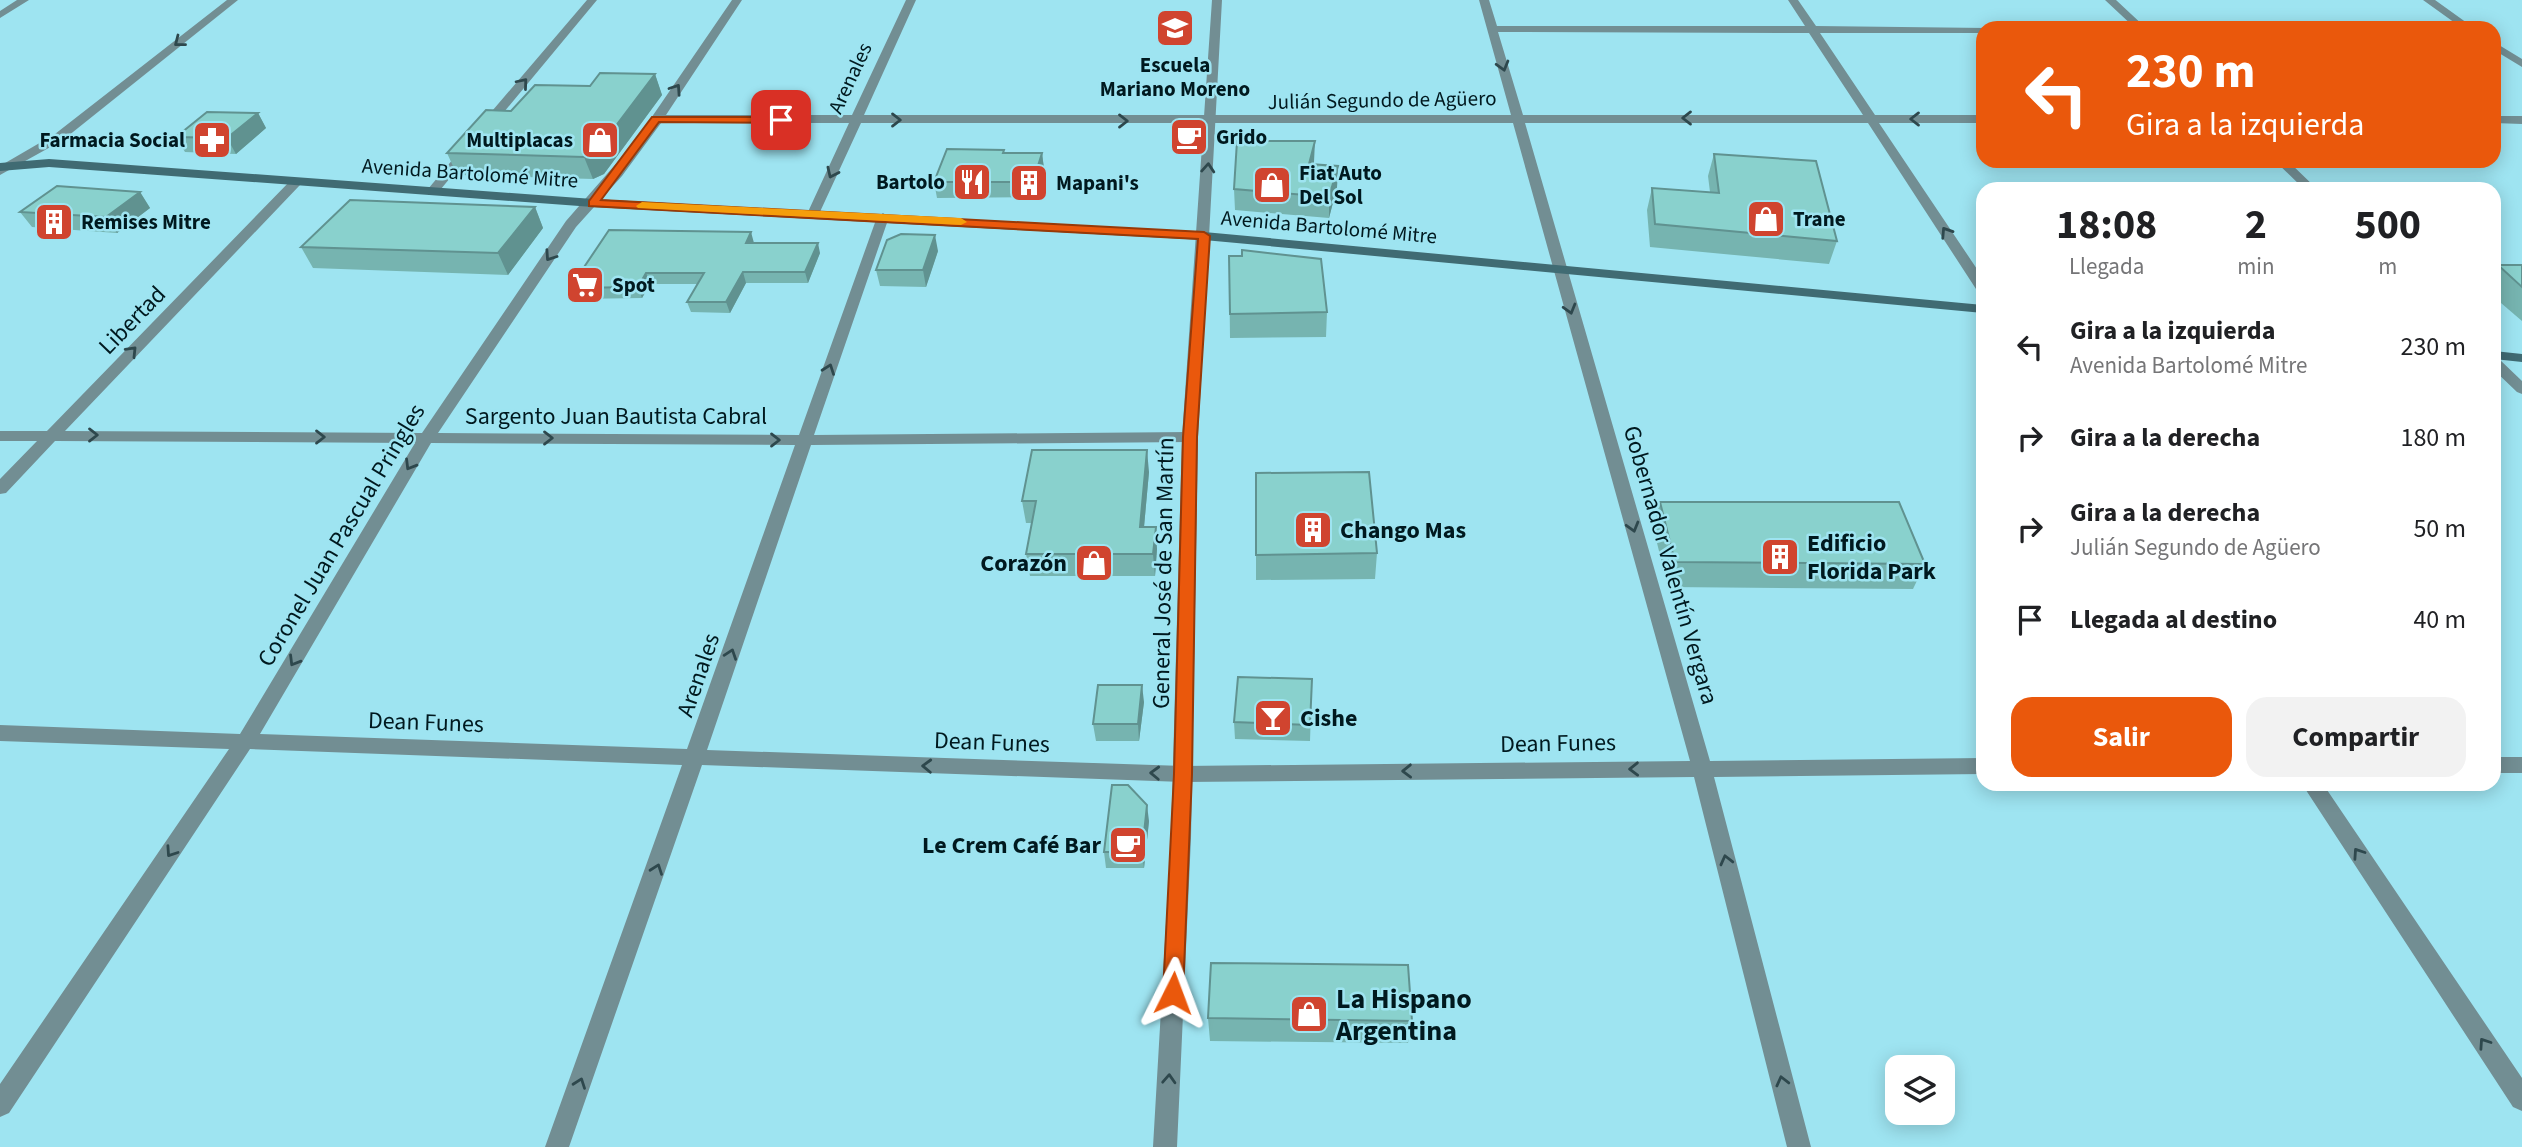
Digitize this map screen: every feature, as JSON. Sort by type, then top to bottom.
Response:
[{"type":"main road","name":"Avenida Bartolomé Mitre","points":[[2,166],[49,163],[593,203],[1204,236],[1976,308]]},
{"type":"main road","points":[[2501,356],[2522,358]]},
{"type":"street","points":[[0,15],[24,0]]},
{"type":"street","points":[[2,166],[59,137],[233,0]]},
{"type":"street","points":[[432,192],[592,0]]},
{"type":"street","name":"Coronel Juan Pascual Pringles","points":[[0,1105],[246,740],[427,437],[571,224],[593,203],[656,119],[737,0]]},
{"type":"street","name":"Arenales","points":[[813,214],[911,0]]},
{"type":"street","name":"General José de San Martín","points":[[1165,1147],[1183,774],[1190,437],[1212,121],[1217,0]]},
{"type":"street","name":"Gobernador Valentín Vergara","points":[[1484,0],[1558,270],[1702,768],[1799,1147]]},
{"type":"street","points":[[1793,0],[1976,278]]},
{"type":"street","points":[[2110,0],[2133,21]]},
{"type":"street","points":[[2428,0],[2459,21]]},
{"type":"street","points":[[1492,29],[1976,30]]},
{"type":"street","points":[[2501,50],[2522,64]]},
{"type":"street","name":"Julián Segundo de Agüero","points":[[656,119],[1976,119]]},
{"type":"street","points":[[2501,120],[2522,120]]},
{"type":"street","points":[[2288,168],[2304,182]]},
{"type":"street","name":"Libertad","points":[[0,489],[296,182]]},
{"type":"street","name":"Arenales","points":[[556,1147],[696,759],[883,217]]},
{"type":"street","points":[[2501,369],[2522,389]]},
{"type":"street","name":"Sargento Juan Bautista Cabral","points":[[0,436],[804,440],[1190,437]]},
{"type":"street","name":"Dean Funes","points":[[0,733],[1183,774],[1976,766]]},
{"type":"street","points":[[2501,765],[2522,765]]},
{"type":"street","points":[[2317,791],[2522,1099]]},
{"type":"building","points":[[600,73],[655,74],[596,152],[584,157],[447,153],[486,110],[511,111],[535,85],[590,86]]},
{"type":"building","points":[[207,112],[258,113],[227,138],[176,137]]},
{"type":"building","points":[[1237,141],[1315,141],[1309,164],[1338,166],[1329,197],[1234,189]]},
{"type":"building","points":[[947,149],[1042,153],[1033,182],[934,182]]},
{"type":"building","points":[[1714,154],[1816,161],[1837,241],[1655,224],[1652,188],[1719,193]]},
{"type":"building","points":[[57,186],[140,192],[106,217],[20,212]]},
{"type":"building","points":[[350,200],[535,207],[498,253],[301,247]]},
{"type":"building","points":[[609,230],[751,232],[746,243],[818,243],[805,272],[743,272],[726,302],[687,302],[704,273],[646,273],[638,287],[570,288]]},
{"type":"building","points":[[901,234],[935,235],[923,270],[876,270],[887,240]]},
{"type":"building","points":[[1242,250],[1321,259],[1327,312],[1230,314],[1229,256],[1242,256]]},
{"type":"building","points":[[2501,265],[2522,265],[2522,287],[2501,268]]},
{"type":"building","points":[[1032,450],[1147,450],[1140,527],[1156,527],[1153,554],[1026,554],[1036,501],[1022,501]]},
{"type":"building","name":"Chango Mas","points":[[1369,472],[1377,553],[1256,555],[1256,473]]},
{"type":"building","points":[[1660,502],[1899,502],[1925,564],[1675,562]]},
{"type":"building","name":"Cishe","points":[[1238,677],[1312,679],[1310,725],[1234,722]]},
{"type":"building","points":[[1098,685],[1142,685],[1138,724],[1093,724]]},
{"type":"building","name":"Le Crem Café Bar","points":[[1112,785],[1128,785],[1147,805],[1142,852],[1104,852]]},
{"type":"building","points":[[1211,963],[1408,965],[1412,1021],[1208,1018]]},
{"type":"slow traffic","points":[[642,206],[961,222]]},
{"type":"place","name":"Escuela Mariano Moreno","points":[[1175,28]]},
{"type":"place","name":"Grido","points":[[1189,137]]},
{"type":"place","name":"Farmacia Social","points":[[212,140]]},
{"type":"place","name":"Multiplacas","points":[[600,140]]},
{"type":"place","name":"Bartolo","points":[[972,182]]},
{"type":"place","name":"Mapani's","points":[[1029,183]]},
{"type":"place","name":"Fiat Auto Del Sol","points":[[1272,185]]},
{"type":"place","name":"Trane","points":[[1766,219]]},
{"type":"place","name":"Remises Mitre","points":[[54,222]]},
{"type":"place","name":"Spot","points":[[585,285]]},
{"type":"place","name":"Chango Mas","points":[[1313,530]]},
{"type":"place","name":"Edificio Florida Park","points":[[1780,557]]},
{"type":"place","name":"Corazón","points":[[1094,563]]},
{"type":"place","name":"Cishe","points":[[1273,718]]},
{"type":"place","name":"Le Crem Café Bar","points":[[1128,845]]},
{"type":"place","name":"La Hispano Argentina","points":[[1309,1014]]},
{"type":"route","points":[[781,120],[656,119],[593,203],[1204,236],[1190,437],[1183,774],[1173,993]]}]
